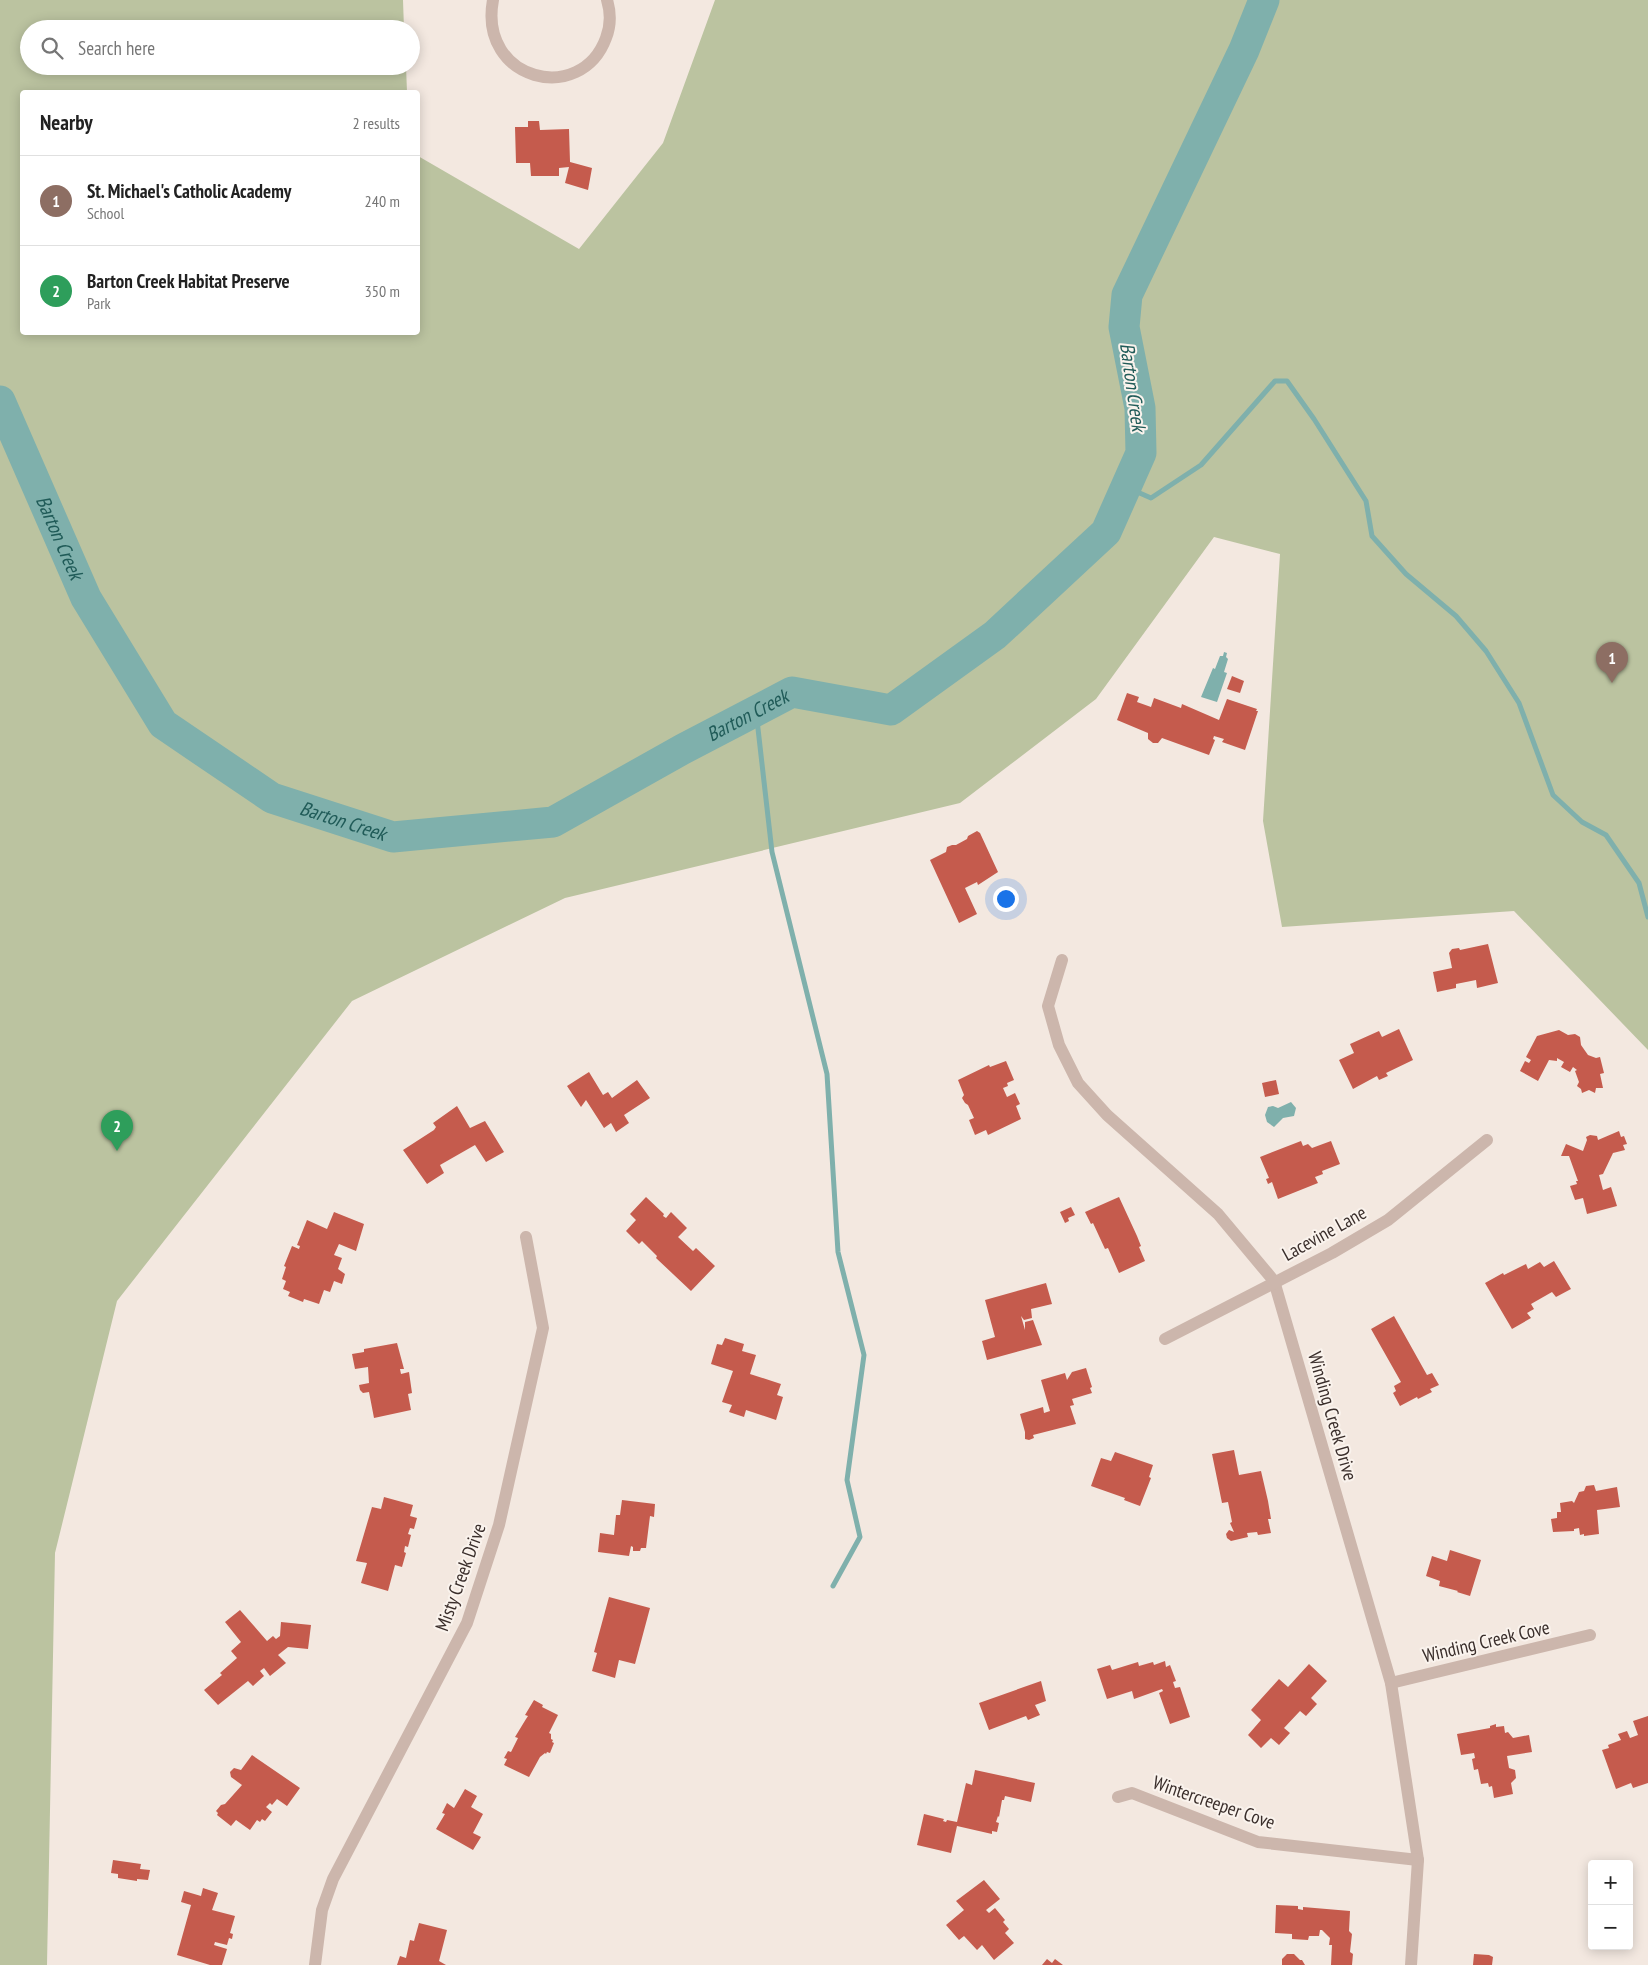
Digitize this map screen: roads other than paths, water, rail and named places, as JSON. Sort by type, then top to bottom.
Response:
[{"type":"street","points":[[493,0],[490,16],[493,36],[502,53],[516,67],[534,75],[554,77],[574,73],[590,62],[603,47],[610,28],[610,8],[607,0]]},
{"type":"street","name":"Winding Creek Drive","points":[[1062,960],[1048,1006],[1059,1045],[1078,1083],[1107,1115],[1218,1214],[1274,1282],[1391,1683],[1418,1860],[1411,1965]]},
{"type":"street","name":"Lacevine Lane","points":[[1165,1339],[1332,1252],[1388,1220],[1487,1140]]},
{"type":"street","name":"Misty Creek Drive","points":[[315,1965],[322,1910],[333,1879],[467,1623],[500,1525],[543,1328],[526,1237]]},
{"type":"street","name":"Winding Creek Cove","points":[[1391,1683],[1590,1636]]},
{"type":"street","name":"Wintercreeper Cove","points":[[1118,1797],[1132,1793],[1258,1842],[1418,1860]]},
{"type":"water","points":[[1224,652],[1227,653],[1226,657],[1228,659],[1224,672],[1227,673],[1217,702],[1201,697],[1213,668],[1215,669],[1220,656],[1223,656]]},
{"type":"water","points":[[1291,1102],[1296,1108],[1294,1116],[1283,1118],[1274,1127],[1267,1122],[1265,1115],[1268,1107],[1278,1108]]},
{"type":"waterway","name":"Barton Creek","points":[[0,401],[86,598],[163,724],[272,798],[393,837],[553,822],[683,749],[792,692],[891,710],[995,635],[1106,532],[1141,453],[1140,408],[1124,327],[1127,295],[1244,50],[1264,0]]},
{"type":"waterway","points":[[1126,487],[1151,498],[1201,465],[1275,381],[1287,381],[1314,419],[1366,501],[1372,536],[1406,574],[1456,616],[1486,651],[1519,703],[1553,795],[1582,822],[1606,835],[1639,883],[1648,917]]},
{"type":"waterway","points":[[756,711],[772,852],[827,1074],[838,1252],[864,1355],[847,1480],[860,1537],[833,1586]]},
{"type":"place","name":"St. Michael's Catholic Academy","points":[[1612,683]]},
{"type":"place","name":"Barton Creek Habitat Preserve","points":[[117,1151]]}]
